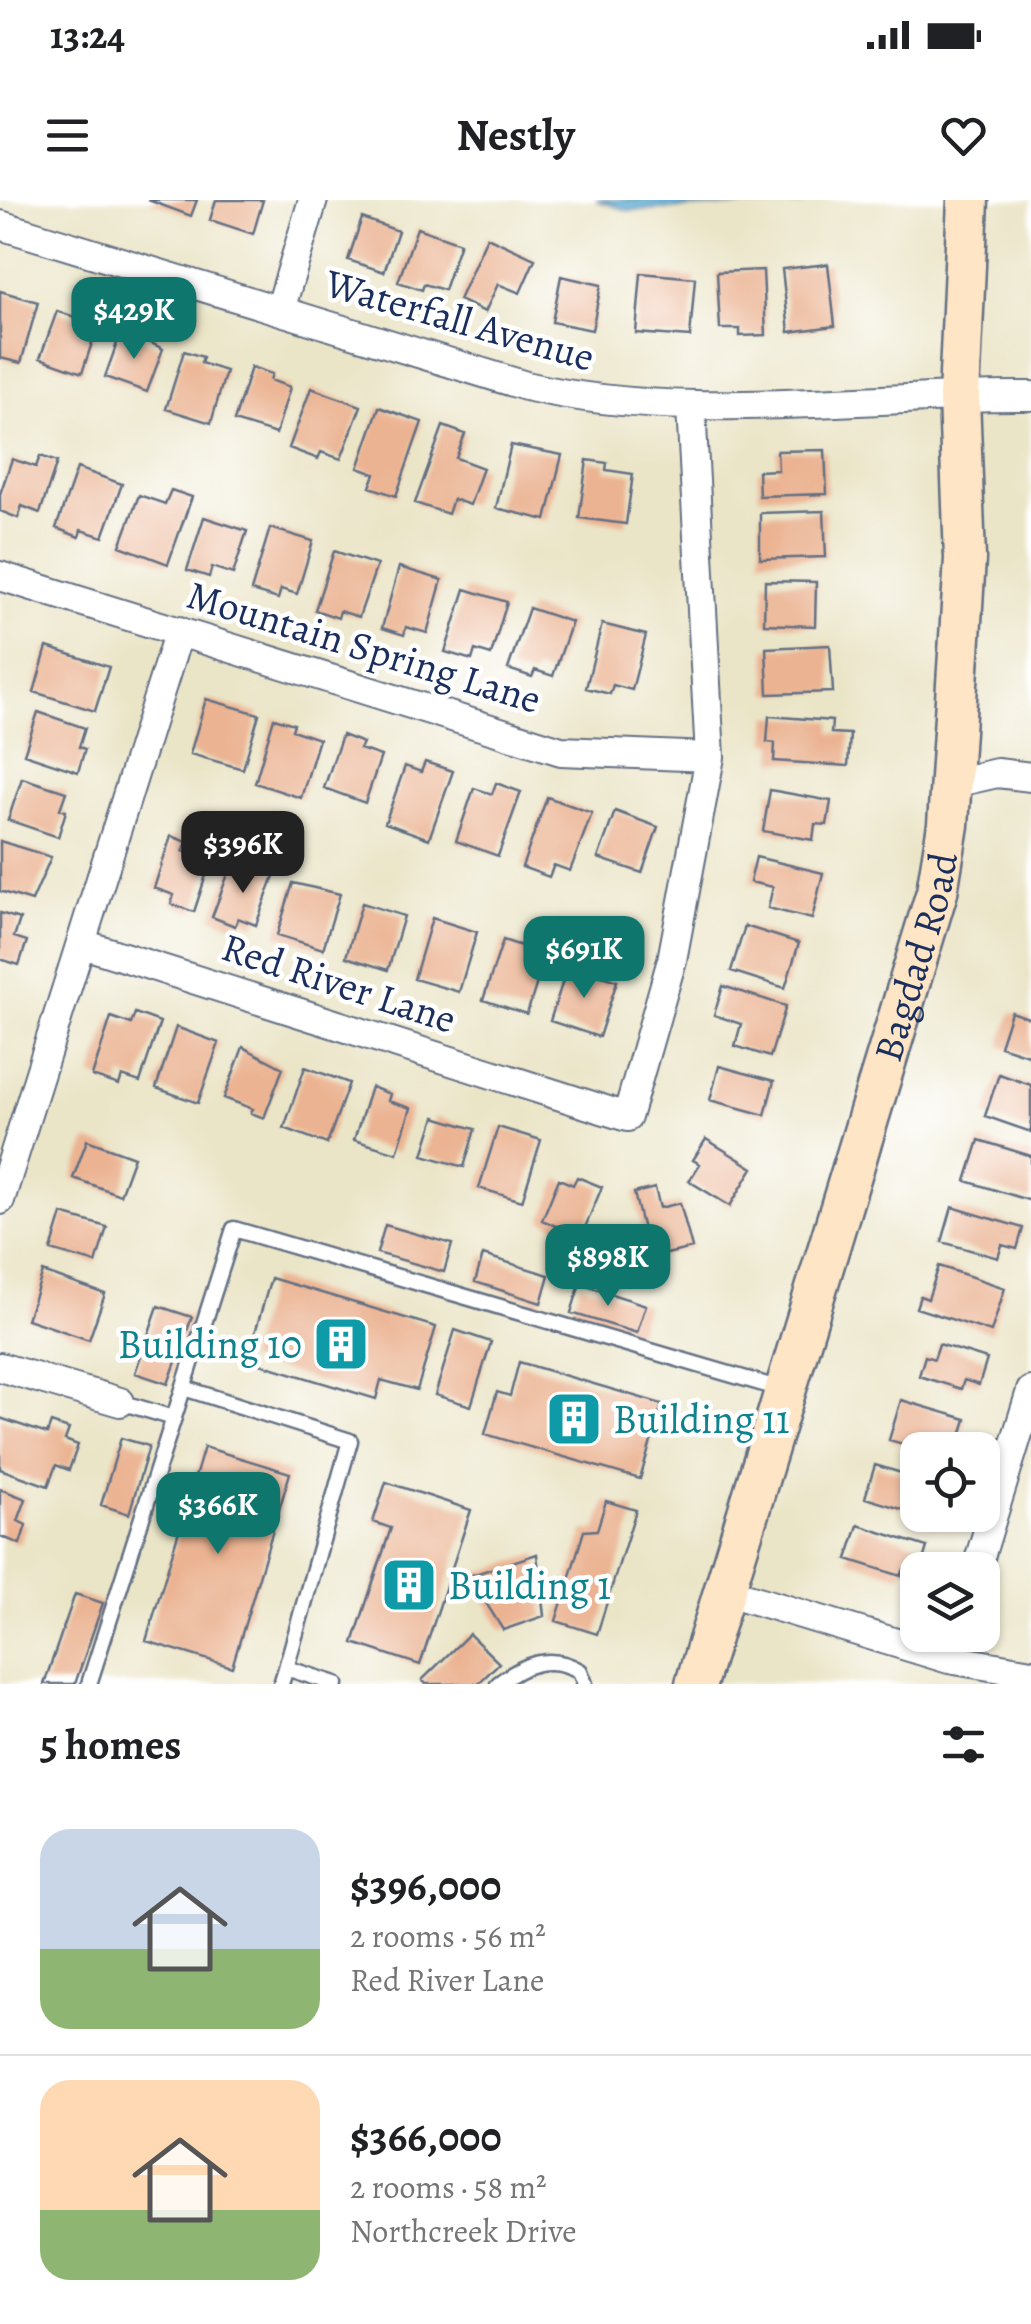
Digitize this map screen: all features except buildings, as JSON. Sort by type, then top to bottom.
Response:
[{"type":"street","points":[[280,310],[313,200]]},
{"type":"street","name":"Bagdad Road","points":[[696,1684],[937,892],[949,784],[964,559],[959,397],[968,200]]},
{"type":"street","name":"Waterfall Avenue","points":[[0,225],[526,386],[585,400],[691,407],[1031,396]]},
{"type":"street","name":"Red River Lane","points":[[83,944],[627,1117],[672,960],[710,757],[691,407]]},
{"type":"street","name":"Mountain Spring Lane","points":[[0,576],[561,751],[710,757]]},
{"type":"street","points":[[0,1200],[179,631]]},
{"type":"street","points":[[949,784],[997,773],[1031,776]]},
{"type":"street","points":[[0,1366],[120,1402]]},
{"type":"street","points":[[982,1552],[1031,1392]]},
{"type":"street","points":[[725,1591],[900,1634]]},
{"type":"street","points":[[967,1652],[1031,1673]]},
{"type":"lane","points":[[89,1684],[234,1229],[785,1390]]},
{"type":"lane","points":[[184,1388],[350,1441],[281,1684]]},
{"type":"lane","points":[[120,1402],[174,1418]]},
{"type":"lane","points":[[498,1684],[534,1663],[552,1660],[580,1671],[584,1684]]},
{"type":"lane","points":[[286,1668],[336,1684]]},
{"type":"water","points":[[596,200],[802,200],[801,204],[628,210]]},
{"type":"place","name":"Building 10","points":[[341,1344]]},
{"type":"place","name":"Building 11","points":[[574,1419]]},
{"type":"place","name":"Building 1","points":[[409,1585]]}]
